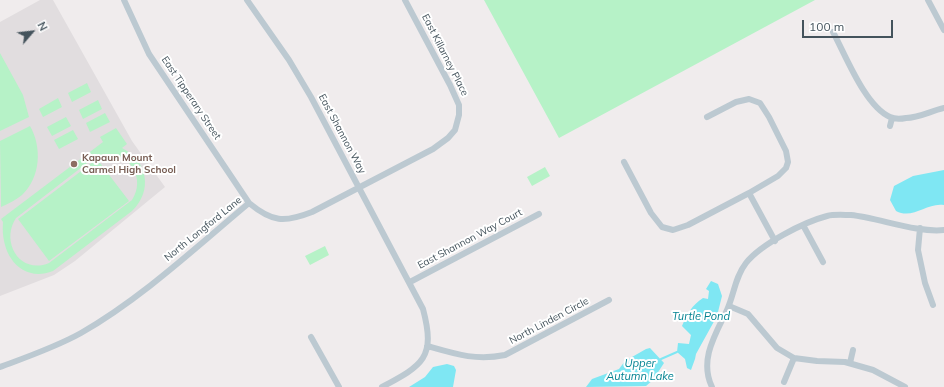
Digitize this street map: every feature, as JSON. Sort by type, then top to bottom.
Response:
[{"type":"street","name":"East Tipperary Street","points":[[124,0],[149,54],[249,203]]},
{"type":"street","name":"East Shannon Way","points":[[247,0],[289,60],[410,282],[423,309],[427,325],[427,346]]},
{"type":"street","name":"East Killarney Place","points":[[405,0],[459,105],[458,121]]},
{"type":"street","points":[[928,0],[944,30]]},
{"type":"street","points":[[833,32],[868,98],[878,109],[892,118],[915,118],[944,108]]},
{"type":"street","points":[[624,162],[651,213],[662,227],[674,230],[688,225],[749,193],[778,176],[786,168],[788,162],[786,151],[770,118],[760,103],[749,99],[736,102],[707,117]]},
{"type":"street","points":[[890,126],[892,118]]},
{"type":"street","name":"North Longford Lane","points":[[0,367],[41,352],[80,333],[121,308],[249,203],[263,215],[278,220],[294,219],[312,212],[433,149],[448,138],[455,130],[458,121]]},
{"type":"street","points":[[749,193],[774,241]]},
{"type":"street","name":"East Shannon Way Court","points":[[410,282],[539,214]]},
{"type":"street","points":[[712,387],[706,365],[707,353],[729,306],[737,278],[747,262],[762,249],[803,226],[828,215],[850,215],[920,228],[944,230]]},
{"type":"street","points":[[803,226],[823,262]]},
{"type":"street","points":[[920,228],[918,250],[925,283],[933,305]]},
{"type":"street","name":"North Linden Circle","points":[[427,346],[472,358],[491,358],[505,355],[609,300]]},
{"type":"street","points":[[729,306],[748,314],[777,348],[794,358],[850,363],[873,370],[905,387]]},
{"type":"street","points":[[311,337],[338,387]]},
{"type":"street","points":[[382,387],[411,372],[420,364],[425,356],[427,346]]},
{"type":"street","points":[[850,363],[854,350]]},
{"type":"street","points":[[784,382],[794,358]]},
{"type":"shaded area","name":"Kapaun Mount Carmel High School","points":[[40,0],[53,0],[132,141],[165,187],[75,261],[54,275],[0,296],[0,22]]},
{"type":"green space","points":[[484,0],[815,0],[559,138]]},
{"type":"green space","points":[[0,53],[23,95],[29,117],[0,131]]},
{"type":"green space","points":[[87,83],[91,92],[72,102],[68,93]]},
{"type":"green space","points":[[58,98],[62,107],[43,117],[39,109]]},
{"type":"green space","points":[[98,100],[102,109],[83,119],[79,110]]},
{"type":"green space","points":[[105,113],[110,122],[90,132],[86,123]]},
{"type":"green space","points":[[66,117],[71,126],[52,136],[47,127]]},
{"type":"green space","points":[[30,126],[34,134],[38,152],[38,162],[33,180],[22,195],[1,207],[0,141]]},
{"type":"green space","points":[[116,128],[127,144],[122,148],[131,154],[142,168],[145,177],[145,186],[139,203],[132,211],[53,271],[42,274],[23,270],[15,264],[9,256],[5,246],[3,222],[1,219],[103,142],[100,137]],"holes":[[[104,154],[113,154],[128,162],[136,175],[136,192],[132,200],[49,263],[39,265],[29,264],[22,260],[16,254],[10,237],[16,218],[91,160]]]},
{"type":"green space","points":[[73,130],[78,139],[59,149],[54,140]]},
{"type":"green space","points":[[97,159],[129,201],[49,261],[18,219]]},
{"type":"green space","points":[[545,167],[550,176],[532,186],[527,177]]},
{"type":"green space","points":[[325,246],[329,255],[310,265],[305,256]]},
{"type":"water","points":[[944,170],[944,205],[932,206],[908,213],[896,211],[890,200],[894,186],[913,176]]},
{"type":"water","name":"Turtle Pond","points":[[711,281],[718,284],[722,296],[717,316],[696,354],[691,370],[687,368],[685,359],[677,352],[678,343],[689,344],[691,335],[682,326],[693,307],[703,298],[708,299],[709,291],[706,289]]},
{"type":"water","name":"Upper Autumn Lake","points":[[650,348],[664,363],[653,380],[646,386],[586,387],[592,379],[619,369],[625,361]]},
{"type":"water","points":[[447,364],[454,366],[456,370],[453,387],[409,387],[425,377],[433,367]]},
{"type":"waterway","points":[[661,359],[677,352]]},
{"type":"place","name":"Kapaun Mount Carmel High School","points":[[74,164]]}]
